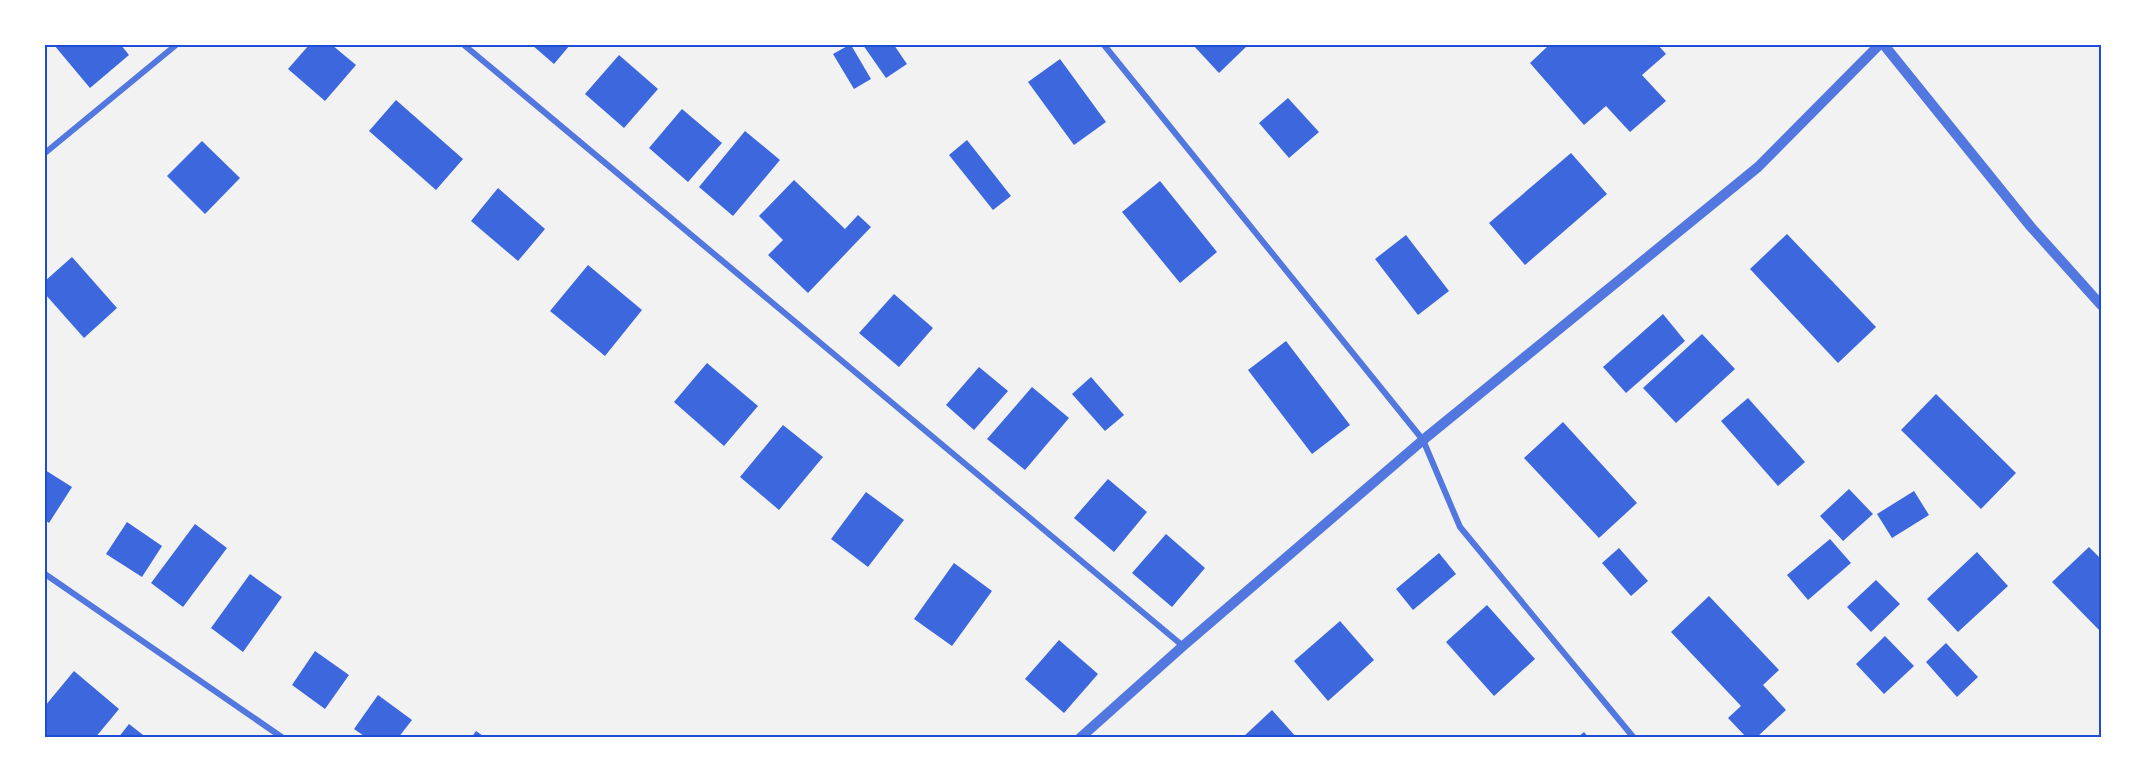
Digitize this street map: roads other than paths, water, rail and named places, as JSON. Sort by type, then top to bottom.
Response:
[{"type":"street","points":[[45,153],[176,45]]},
{"type":"street","points":[[464,45],[1183,646]]},
{"type":"street","points":[[1104,45],[1423,440],[1460,527],[1634,738]]},
{"type":"street","points":[[1080,738],[1183,646],[1423,440],[1758,167],[1879,45]]},
{"type":"street","points":[[1884,45],[2031,227],[2101,305]]},
{"type":"street","points":[[45,574],[283,738]]}]
